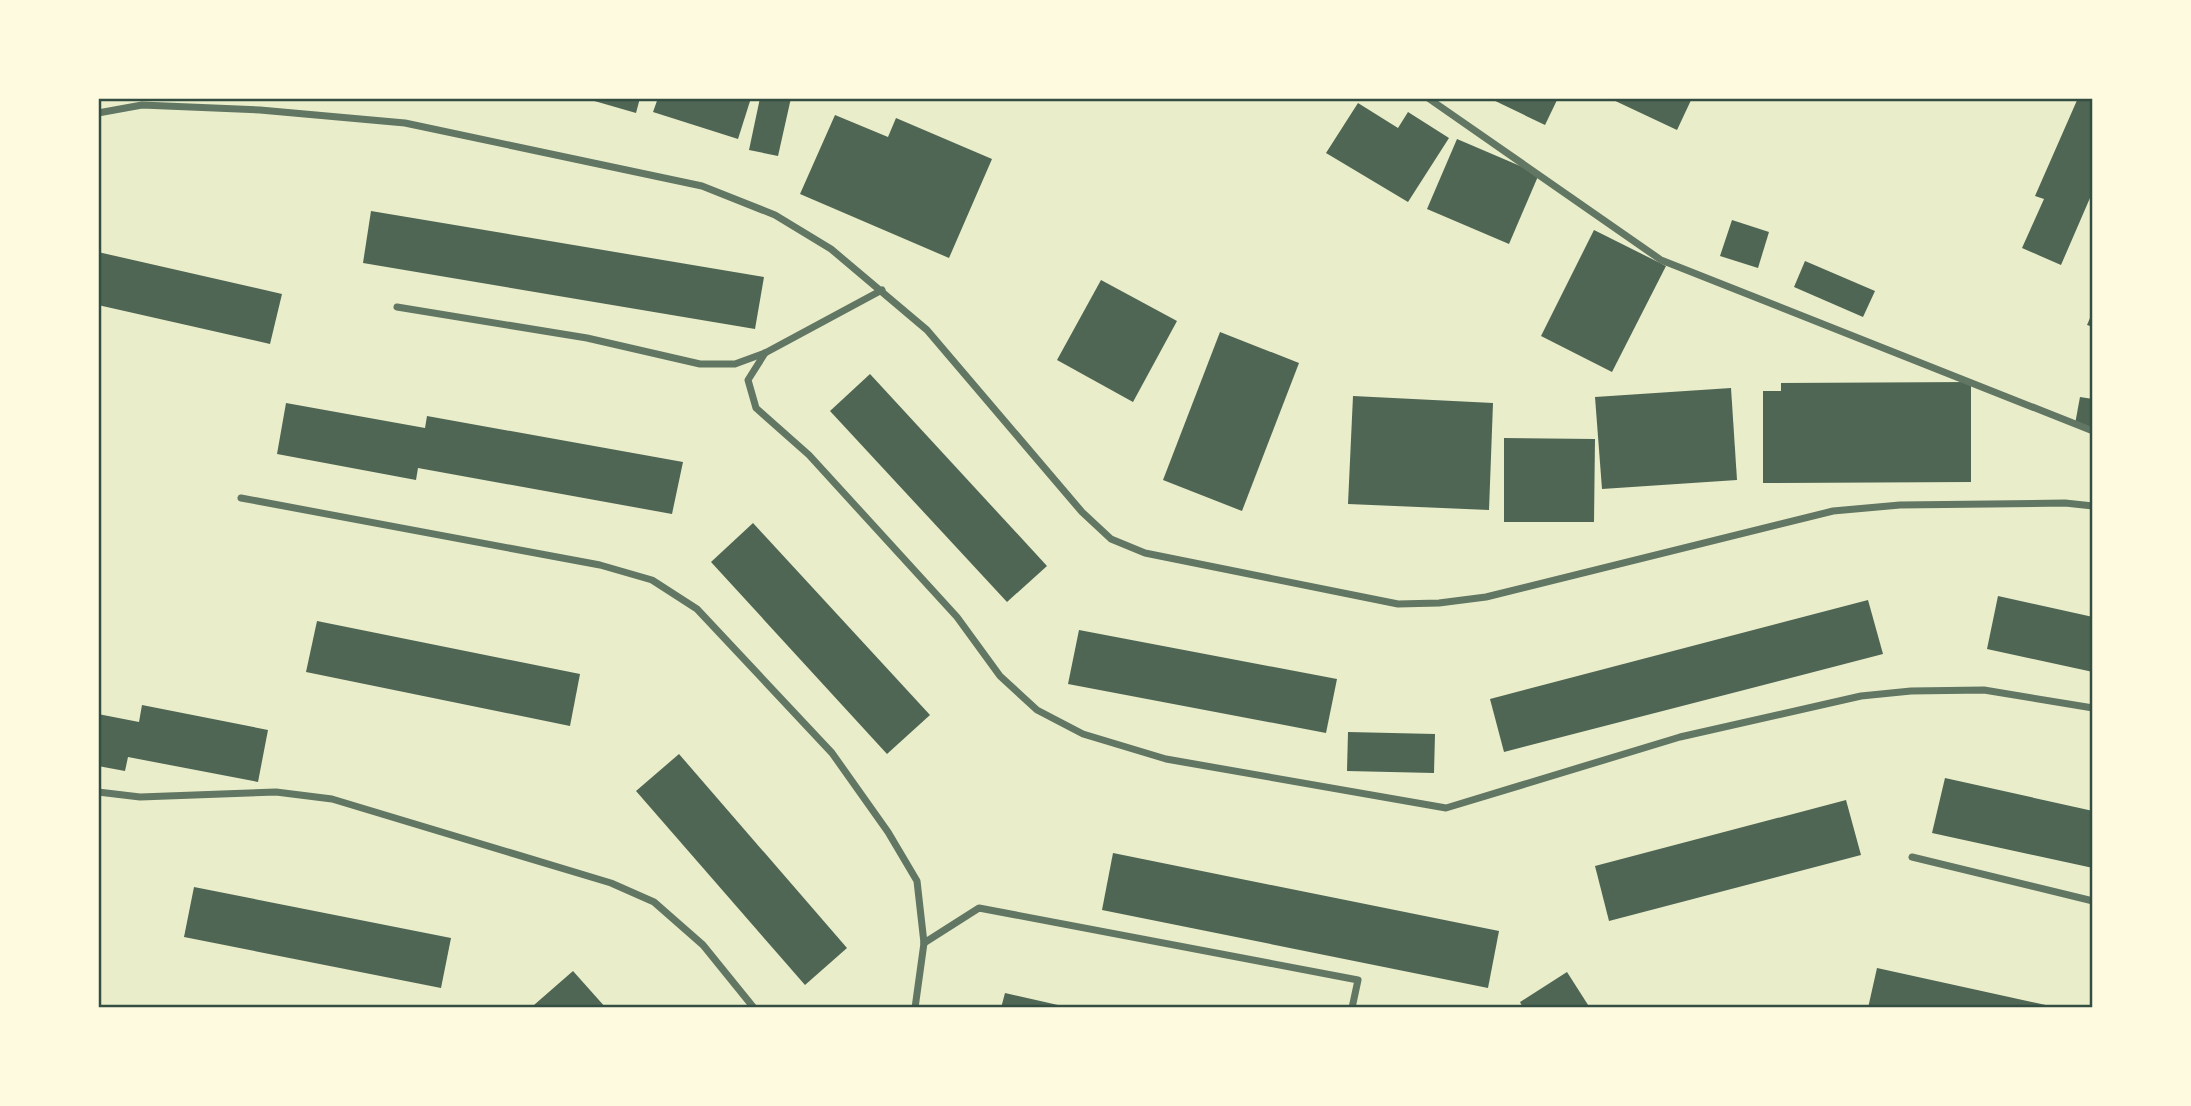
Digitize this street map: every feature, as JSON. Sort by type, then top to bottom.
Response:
[{"type":"street","points":[[1427,98],[1661,260],[2093,431]]},
{"type":"street","points":[[98,113],[143,101],[405,122],[702,186],[775,215],[831,248],[882,290],[927,330],[1082,512],[1111,539],[1145,553],[1398,604],[1486,597],[1833,511],[1900,505],[2066,502],[2093,506]]},
{"type":"street","points":[[397,307],[587,338],[700,363],[735,364],[765,353],[882,290]]},
{"type":"street","points":[[765,353],[748,380],[756,408],[809,456],[957,617],[1000,676],[1037,710],[1083,734],[1166,759],[1446,808],[1680,737],[1861,696],[1911,691],[1984,690],[2093,708]]},
{"type":"street","points":[[241,498],[600,565],[652,580],[697,609],[832,753],[888,832],[917,881],[924,943],[915,1008]]},
{"type":"street","points":[[98,792],[140,797],[276,792],[332,799],[611,883],[654,902],[703,945],[754,1008]]},
{"type":"street","points":[[1912,858],[2093,901]]},
{"type":"street","points":[[924,943],[979,908],[1357,980],[1352,1008]]},
{"type":"building","points":[[584,98],[640,98],[636,113]]},
{"type":"building","points":[[658,98],[751,98],[738,139],[653,112]]},
{"type":"building","points":[[760,98],[791,98],[778,156],[749,150]]},
{"type":"building","points":[[1489,98],[1558,98],[1545,125]]},
{"type":"building","points":[[1609,98],[1692,98],[1677,130]]},
{"type":"building","points":[[2078,98],[2093,98],[2093,191],[2061,265],[2022,248],[2044,199],[2035,196]]},
{"type":"building","points":[[1358,103],[1398,128],[1408,112],[1449,138],[1408,202],[1326,153]]},
{"type":"building","points":[[835,115],[888,137],[896,118],[992,159],[949,258],[800,194]]},
{"type":"building","points":[[1457,139],[1539,174],[1509,244],[1427,209]]},
{"type":"building","points":[[371,211],[764,277],[755,329],[363,263]]},
{"type":"building","points":[[1732,220],[1769,232],[1758,268],[1720,256]]},
{"type":"building","points":[[1594,230],[1666,266],[1612,372],[1541,336]]},
{"type":"building","points":[[98,252],[282,294],[270,344],[98,305]]},
{"type":"building","points":[[1805,261],[1875,291],[1863,317],[1794,287]]},
{"type":"building","points":[[1101,280],[1177,321],[1133,402],[1057,360]]},
{"type":"building","points":[[2093,311],[2093,327],[2087,325]]},
{"type":"building","points":[[1220,332],[1299,363],[1242,511],[1163,480]]},
{"type":"building","points":[[870,374],[1047,566],[1007,602],[830,411]]},
{"type":"building","points":[[1971,382],[1971,482],[1763,483],[1763,391],[1781,391],[1781,383]]},
{"type":"building","points":[[1731,388],[1737,480],[1602,489],[1595,397]]},
{"type":"building","points":[[1353,396],[1493,403],[1489,510],[1348,504]]},
{"type":"building","points":[[2080,397],[2093,399],[2093,427],[2075,424]]},
{"type":"building","points":[[286,403],[425,428],[427,416],[683,462],[672,514],[418,468],[416,480],[277,454]]},
{"type":"building","points":[[1504,438],[1595,439],[1594,522],[1504,522]]},
{"type":"building","points":[[753,523],[930,715],[887,754],[711,562]]},
{"type":"building","points":[[1998,596],[2093,617],[2093,672],[1987,649]]},
{"type":"building","points":[[1868,600],[1883,654],[1504,752],[1490,699]]},
{"type":"building","points":[[317,621],[580,674],[570,726],[306,672]]},
{"type":"building","points":[[1079,630],[1337,679],[1326,733],[1068,684]]},
{"type":"building","points":[[142,705],[268,730],[258,782],[128,757],[125,771],[98,766],[98,714],[139,722]]},
{"type":"building","points":[[1348,732],[1435,734],[1434,773],[1347,771]]},
{"type":"building","points":[[679,754],[847,948],[805,985],[636,791]]},
{"type":"building","points":[[1945,778],[2093,811],[2093,868],[1932,833]]},
{"type":"building","points":[[1846,800],[1861,855],[1609,921],[1595,866]]},
{"type":"building","points":[[1113,853],[1499,931],[1488,988],[1102,910]]},
{"type":"building","points":[[194,887],[451,938],[441,988],[184,937]]},
{"type":"building","points":[[1877,968],[2055,1007],[2055,1008],[1868,1008]]},
{"type":"building","points":[[573,971],[606,1008],[536,1008],[534,1005]]},
{"type":"building","points":[[1567,972],[1590,1008],[1523,1008],[1520,1002]]},
{"type":"building","points":[[1005,993],[1058,1005],[1058,1008],[1001,1008]]}]
